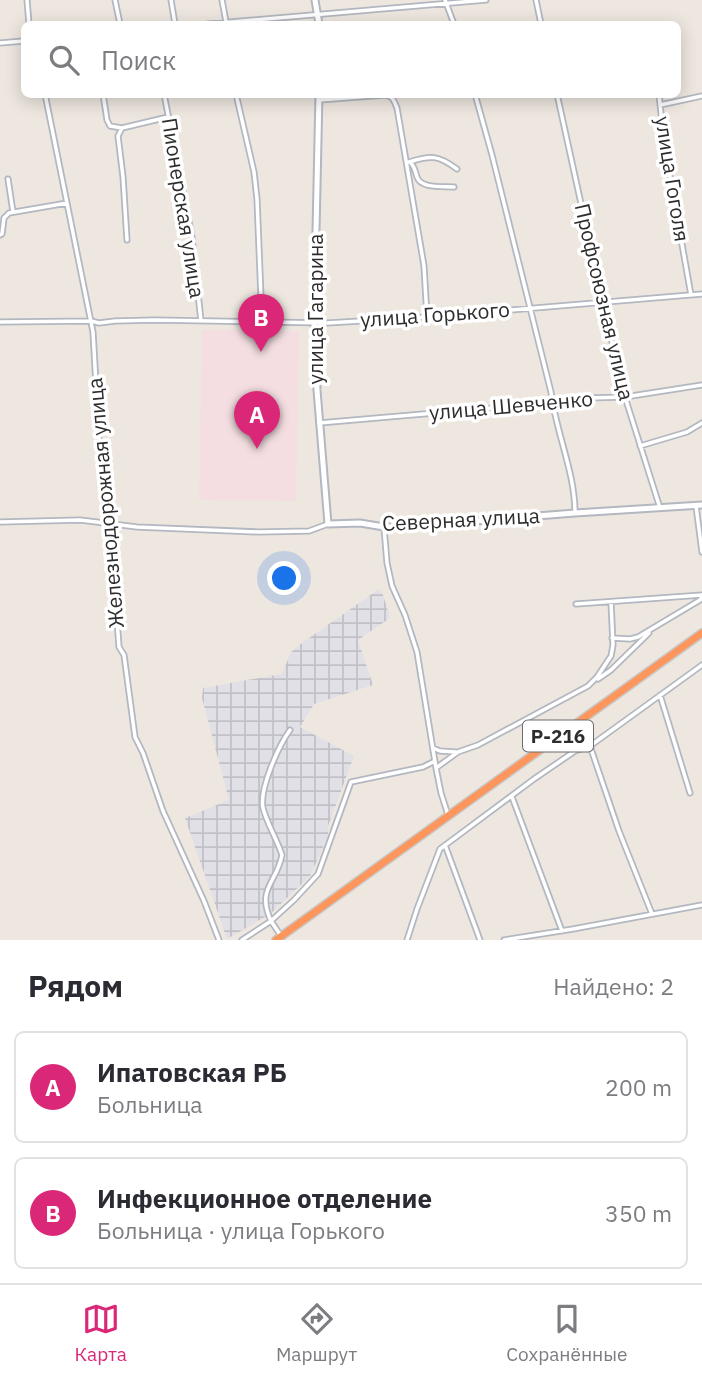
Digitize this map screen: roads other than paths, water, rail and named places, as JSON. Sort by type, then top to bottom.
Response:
[{"type":"highway","name":"Р-216","points":[[278,938],[702,632]]},
{"type":"street","points":[[24,0],[29,21]]},
{"type":"street","points":[[115,0],[119,21]]},
{"type":"street","points":[[171,0],[174,21]]},
{"type":"street","points":[[222,0],[226,21]]},
{"type":"street","points":[[315,0],[319,21]]},
{"type":"street","points":[[257,21],[486,0]]},
{"type":"street","points":[[536,0],[540,21]]},
{"type":"street","points":[[446,2],[453,21]]},
{"type":"street","points":[[0,44],[21,41]]},
{"type":"street","name":"улица Гоголя","points":[[660,105],[702,96]]},
{"type":"street","name":"Железнодорожная улица","points":[[46,98],[91,321],[100,454],[106,486],[106,525],[115,576],[111,601],[117,620],[119,647],[124,656],[133,731],[163,811],[219,940]]},
{"type":"street","points":[[104,98],[110,126],[122,128],[168,117]]},
{"type":"street","name":"Пионерская улица","points":[[165,98],[192,237],[201,321]]},
{"type":"street","points":[[237,98],[254,172],[262,322]]},
{"type":"street","name":"улица Гагарина","points":[[319,98],[314,323],[328,524]]},
{"type":"street","points":[[392,98],[409,162],[424,266],[427,317]]},
{"type":"street","points":[[476,98],[574,491],[575,513]]},
{"type":"street","name":"Профсоюзная улица","points":[[558,98],[625,397],[660,508]]},
{"type":"street","name":"улица Гоголя","points":[[659,98],[664,143],[691,295]]},
{"type":"street","points":[[122,128],[118,136],[127,240]]},
{"type":"street","points":[[409,162],[424,157],[439,158],[457,169]]},
{"type":"street","points":[[409,162],[415,167],[418,180],[424,184]]},
{"type":"street","points":[[8,180],[13,212]]},
{"type":"street","points":[[411,188],[424,184],[454,187]]},
{"type":"street","points":[[0,235],[4,218],[13,212],[67,203]]},
{"type":"street","name":"улица Горького","points":[[0,322],[314,323],[427,317],[702,294]]},
{"type":"street","name":"улица Шевченко","points":[[319,423],[587,398],[625,397],[702,385]]},
{"type":"street","points":[[640,446],[687,432],[702,423]]},
{"type":"street","points":[[699,506],[702,552]]},
{"type":"street","name":"Северная улица","points":[[106,525],[293,532],[328,524],[360,523],[384,527],[699,506]]},
{"type":"street","points":[[0,522],[80,520],[106,525]]},
{"type":"street","points":[[384,527],[387,564],[417,652],[436,768],[448,815]]},
{"type":"street","points":[[576,604],[702,596]]},
{"type":"street","points":[[612,638],[638,637],[700,600],[702,596]]},
{"type":"street","points":[[588,686],[611,656],[611,602]]},
{"type":"street","points":[[436,768],[458,752],[478,745],[588,686],[611,670],[656,626]]},
{"type":"street","points":[[407,940],[440,849],[575,751],[590,746],[702,665]]},
{"type":"street","points":[[660,695],[690,793]]},
{"type":"street","points":[[278,938],[266,910],[265,898],[282,855],[265,813],[262,797],[280,746],[290,730]]},
{"type":"street","points":[[590,746],[618,831],[652,914]]},
{"type":"street","points":[[433,748],[458,752]]},
{"type":"street","points":[[242,940],[271,920],[318,874],[351,782],[424,767],[435,761]]},
{"type":"street","points":[[512,797],[562,931]]},
{"type":"street","points":[[445,845],[480,940]]},
{"type":"street","points":[[504,940],[702,905]]},
{"type":"place","name":"Инфекционное отделение","points":[[261,352]]},
{"type":"place","name":"Ипатовская РБ","points":[[257,449]]}]
